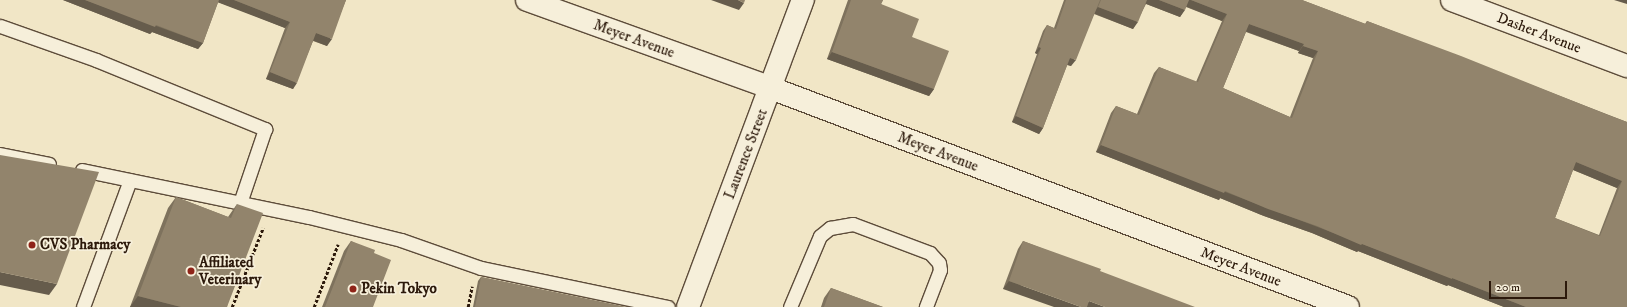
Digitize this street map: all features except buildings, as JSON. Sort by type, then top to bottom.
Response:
[{"type":"street","name":"Meyer Avenue","points":[[527,0],[771,88],[1348,307]]},
{"type":"street","name":"Laurence Street","points":[[688,307],[803,0]]},
{"type":"street","name":"Dasher Avenue","points":[[1452,0],[1627,66]]},
{"type":"lane","points":[[0,26],[96,60],[265,129],[240,203]]},
{"type":"lane","points":[[0,154],[309,217],[401,240],[481,268],[668,307]]},
{"type":"lane","points":[[83,307],[130,180]]},
{"type":"lane","points":[[790,307],[820,236],[830,228],[853,224],[930,253],[939,263],[940,270],[926,307]]},
{"type":"path","points":[[232,307],[263,228]]},
{"type":"path","points":[[314,307],[338,242]]},
{"type":"path","points":[[468,307],[472,283]]},
{"type":"place","name":"CVS Pharmacy","points":[[32,245]]},
{"type":"place","name":"Affiliated Veterinary","points":[[191,271]]},
{"type":"place","name":"Pekin Tokyo","points":[[353,289]]}]
